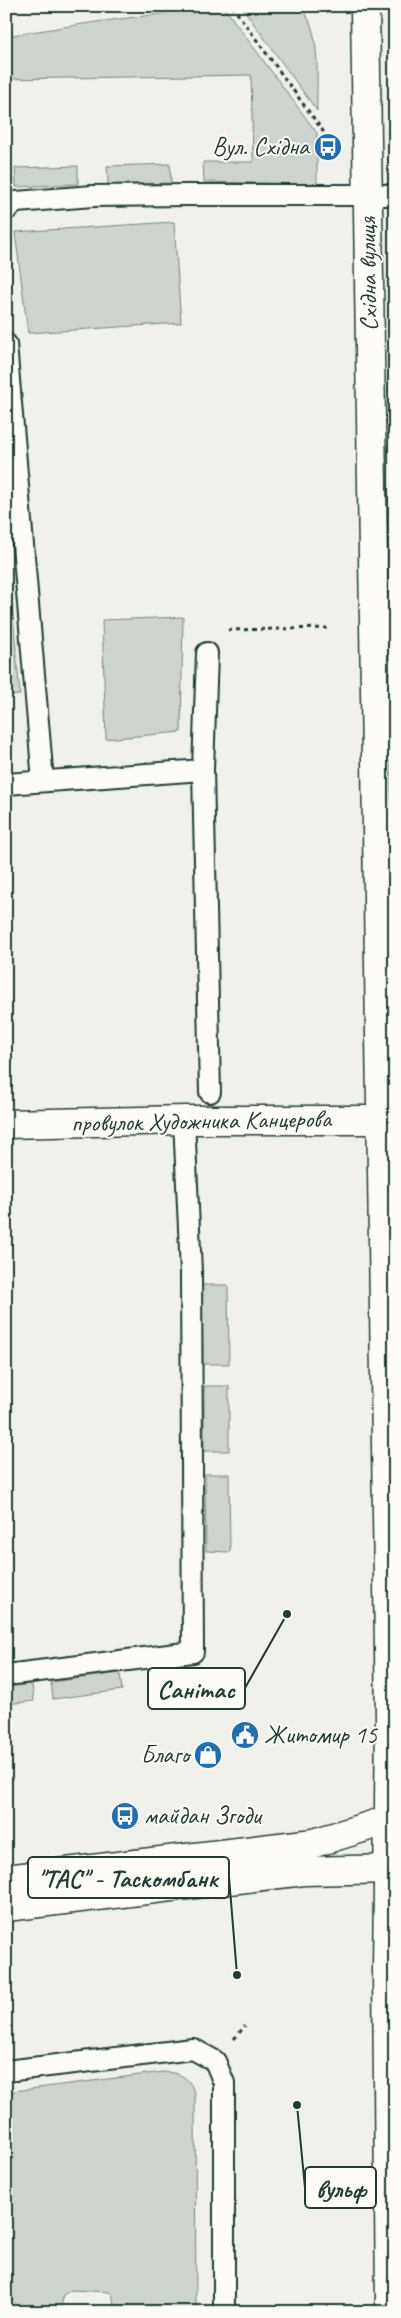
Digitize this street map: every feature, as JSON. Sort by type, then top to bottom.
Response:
[{"type":"main road","name":"Східна вулиця","points":[[365,6],[367,196],[385,749],[389,1120],[390,1719],[392,1818],[387,1970],[390,2312]]},
{"type":"main road","name":"провулок Художника Канцерова","points":[[6,1124],[184,1120],[389,1120]]},
{"type":"main road","points":[[6,1879],[314,1843],[392,1818]]},
{"type":"main road","points":[[6,1906],[284,1873],[391,1869]]},
{"type":"lane","points":[[6,210],[16,202],[93,196],[187,194],[395,195]]},
{"type":"lane","points":[[6,344],[43,781]]},
{"type":"lane","points":[[207,652],[203,770],[210,1092]]},
{"type":"lane","points":[[6,784],[203,770]]},
{"type":"lane","points":[[6,1675],[193,1652],[191,1272],[184,1120]]},
{"type":"lane","points":[[6,2071],[193,2049],[215,2061],[224,2083],[224,2312]]},
{"type":"path","points":[[232,6],[328,138]]},
{"type":"path","points":[[207,652],[205,630],[327,628]]},
{"type":"shaded area","points":[[223,6],[317,133],[317,184],[204,182],[203,162],[253,162],[251,75],[6,79],[6,36],[96,22]]},
{"type":"shaded area","points":[[241,6],[298,6],[306,15],[315,40],[317,111]]},
{"type":"shaded area","points":[[170,164],[171,183],[108,185],[107,166]]},
{"type":"shaded area","points":[[78,166],[78,184],[16,187],[15,168]]},
{"type":"shaded area","points":[[174,222],[181,323],[28,333],[15,232]]},
{"type":"shaded area","points":[[6,604],[12,604],[20,695],[6,696]]},
{"type":"shaded area","points":[[183,617],[181,732],[106,739],[102,620]]},
{"type":"shaded area","points":[[202,1285],[228,1285],[229,1364],[203,1364]]},
{"type":"shaded area","points":[[204,1386],[229,1386],[229,1451],[204,1451]]},
{"type":"shaded area","points":[[205,1474],[229,1474],[230,1552],[206,1551]]},
{"type":"shaded area","points":[[120,1673],[122,1690],[53,1699],[51,1682]]},
{"type":"shaded area","points":[[32,1684],[34,1701],[6,1704],[6,1687]]},
{"type":"shaded area","points":[[163,2072],[175,2073],[184,2077],[195,2095],[196,2312],[114,2312],[113,2296],[109,2292],[71,2290],[63,2295],[61,2312],[6,2312],[6,2092]]},
{"type":"place","name":"Вул. Східна","points":[[328,147]]},
{"type":"place","name":"Санітас","points":[[287,1614]]},
{"type":"place","name":"Житомир 15","points":[[245,1735]]},
{"type":"place","name":"Благо","points":[[208,1755]]},
{"type":"place","name":"майдан Згоди","points":[[125,1816]]},
{"type":"place","name":"\"ТАС\" - Таскомбанк","points":[[237,1975]]},
{"type":"place","name":"вульф","points":[[297,2105]]}]
